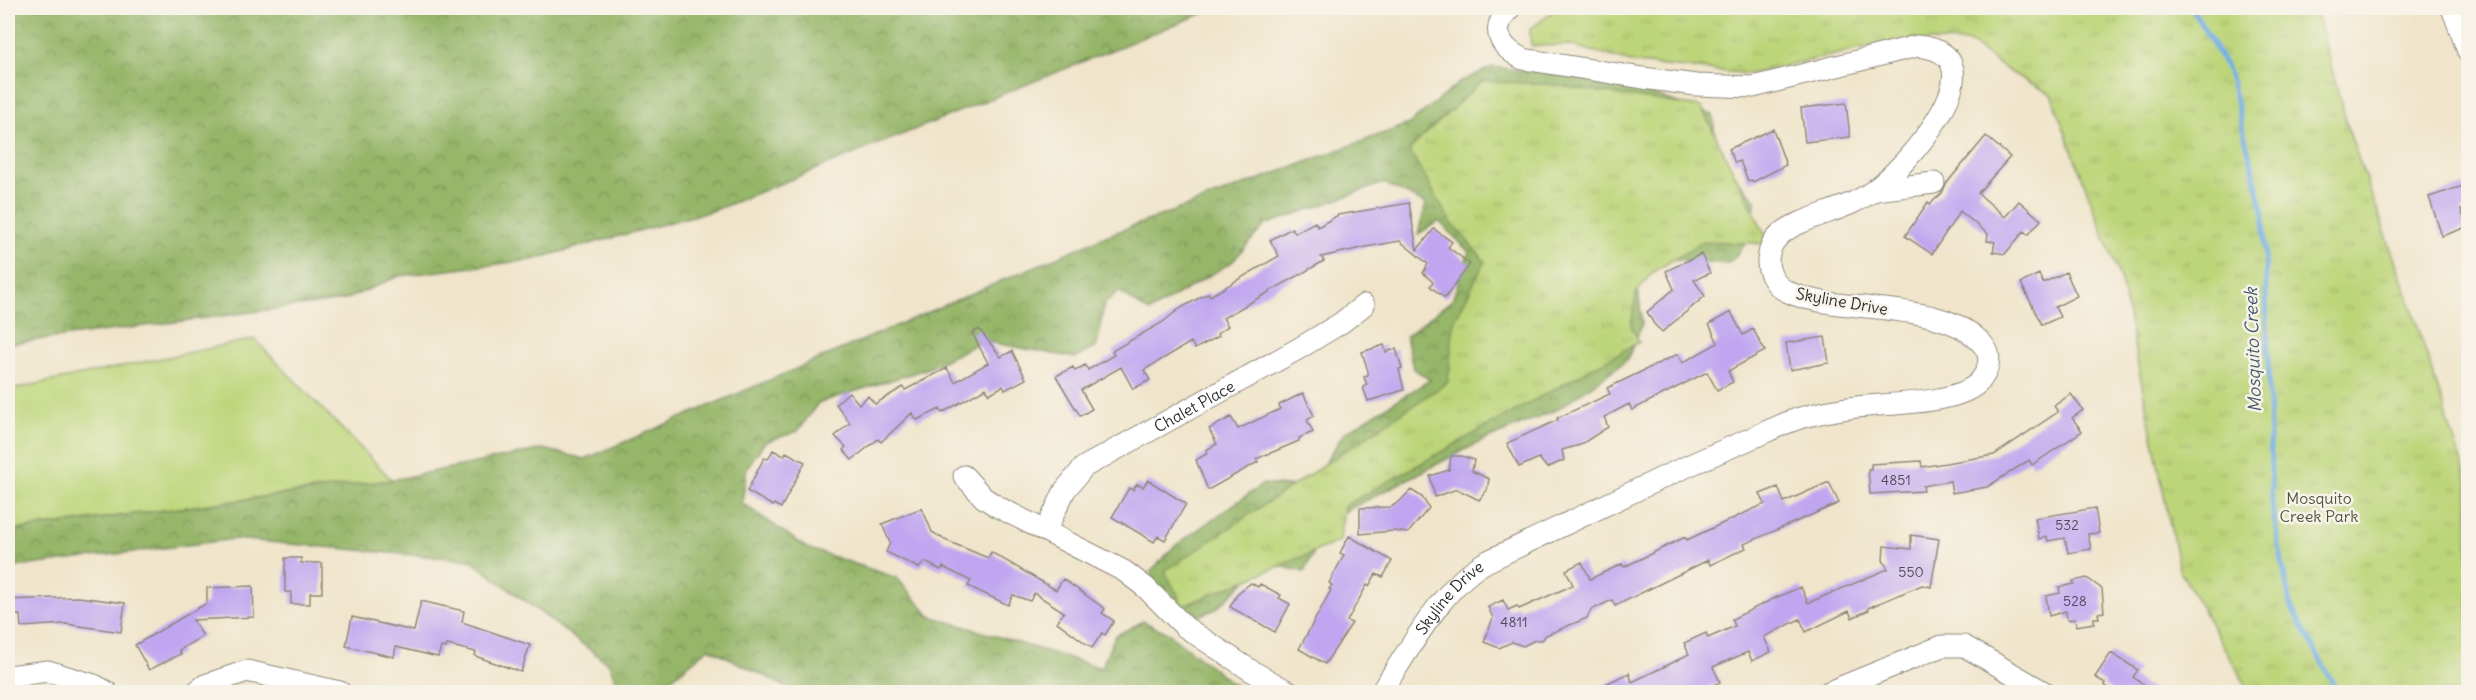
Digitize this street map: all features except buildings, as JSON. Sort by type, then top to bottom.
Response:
[{"type":"street","name":"Skyline Drive","points":[[1381,693],[1444,598],[1470,571],[1486,562],[1698,461],[1801,418],[1854,407],[1955,395],[1972,388],[1981,379],[1989,359],[1987,350],[1972,334],[1957,326],[1912,313],[1801,297],[1779,287],[1767,263],[1772,244],[1780,234],[1792,226],[1857,201],[1875,190],[1919,145],[1938,122],[1949,99],[1952,82],[1951,67],[1943,55],[1928,47],[1917,46],[1753,87],[1696,85],[1523,59],[1503,47],[1499,39],[1504,13],[1510,8]]},
{"type":"street","points":[[2452,8],[2469,51]]},
{"type":"street","points":[[1875,190],[1934,183]]},
{"type":"street","name":"Chalet Place","points":[[1046,530],[1065,490],[1084,467],[1298,349],[1341,323],[1364,305]]},
{"type":"street","points":[[963,476],[984,498],[1124,571],[1145,587],[1185,627],[1289,693]]},
{"type":"street","points":[[1829,693],[1942,646],[1964,646],[2044,693]]},
{"type":"street","points":[[8,676],[48,670],[94,685],[107,693]]},
{"type":"street","points":[[195,693],[205,685],[247,671],[340,693]]},
{"type":"green space","points":[[8,8],[1216,8],[715,210],[531,260],[399,276],[344,300],[8,344]]},
{"type":"green space","name":"Mosquito Creek Park","points":[[1563,8],[2315,8],[2350,135],[2408,296],[2468,483],[2468,692],[2250,692],[2179,569],[2121,281],[2051,94],[2010,72],[1969,42],[1900,40],[1750,74],[1635,63],[1571,45],[1531,46],[1530,29],[1554,11]]},
{"type":"green space","points":[[1492,67],[1548,73],[1643,91],[1713,115],[1717,159],[1756,200],[1748,235],[1740,250],[1727,264],[1662,258],[1637,279],[1642,324],[1627,360],[1558,409],[1478,443],[1330,519],[1304,572],[1265,562],[1216,609],[1196,617],[1158,612],[1151,571],[1176,545],[1263,484],[1309,488],[1344,433],[1430,380],[1413,368],[1406,336],[1452,300],[1469,252],[1439,221],[1418,234],[1426,204],[1384,183],[1265,225],[1232,262],[1149,312],[1118,291],[1104,305],[1097,346],[1076,358],[982,341],[929,368],[818,403],[798,431],[765,442],[747,467],[742,503],[807,548],[897,578],[930,616],[1101,668],[1115,636],[1143,621],[1168,633],[1243,692],[1191,692],[1167,687],[1162,692],[796,692],[709,648],[655,692],[620,692],[609,664],[470,560],[234,539],[8,568],[8,531],[392,480],[543,449],[585,459],[1106,236],[1409,124],[1460,82]]},
{"type":"green space","points":[[1482,81],[1545,84],[1701,107],[1770,244],[1704,241],[1653,272],[1636,293],[1631,326],[1639,342],[1344,506],[1340,541],[1183,606],[1165,571],[1448,382],[1454,322],[1485,261],[1451,222],[1409,150]]},
{"type":"green space","points":[[254,339],[392,480],[8,531],[8,390]]},
{"type":"waterway","name":"Mosquito Creek","points":[[2192,8],[2229,72],[2264,214],[2272,507],[2290,605],[2338,692]]}]
